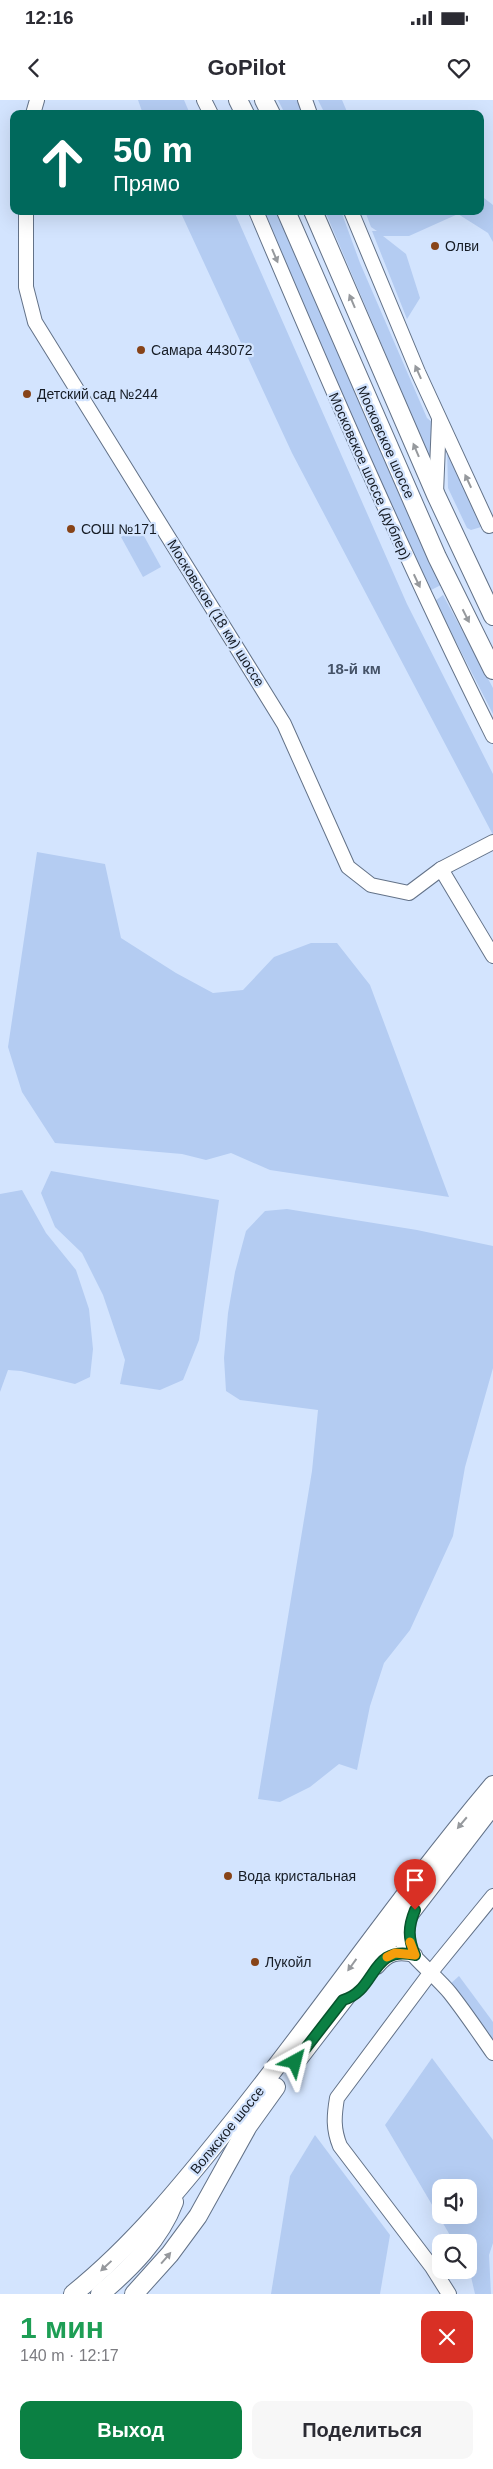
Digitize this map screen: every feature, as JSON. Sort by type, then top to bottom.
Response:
[{"type":"main road","name":"Московское шоссе","points":[[288,215],[437,557],[493,670]]},
{"type":"main road","name":"Московское шоссе","points":[[315,215],[436,495],[460,548],[486,595],[493,616]]},
{"type":"main road","points":[[437,557],[460,548]]},
{"type":"main road","name":"Волжское шоссе","points":[[134,2294],[184,2236],[211,2196],[253,2119],[343,2000],[420,1874],[493,1786]]},
{"type":"main road","name":"Волжское шоссе","points":[[73,2294],[125,2248],[180,2187],[375,1946],[395,1930],[493,1805]]},
{"type":"main road","points":[[100,2294],[147,2248],[162,2226],[180,2187]]},
{"type":"street","name":"Московское (18 км) шоссе","points":[[26,215],[26,287],[35,322],[284,724],[348,867],[371,885],[409,892],[441,869],[493,842]]},
{"type":"street","name":"Московское шоссе (дублер)","points":[[258,215],[352,438],[423,594],[493,736]]},
{"type":"street","points":[[353,215],[439,417],[489,526]]},
{"type":"street","points":[[436,495],[439,417]]},
{"type":"street","points":[[441,869],[493,956]]},
{"type":"street","points":[[420,1874],[411,1896],[394,1920],[395,1930],[415,1955],[450,1992],[493,2053]]},
{"type":"street","points":[[449,2294],[432,2267],[340,2146],[335,2133],[334,2116],[337,2098],[431,1972],[493,1896]]},
{"type":"street","points":[[415,1955],[409,1936],[409,1928],[419,1900]]},
{"type":"street","points":[[343,2000],[350,1998],[359,1991],[388,1955],[404,1952],[415,1955]]},
{"type":"shaded area","points":[[138,100],[184,100],[188,110],[142,110]]},
{"type":"shaded area","points":[[278,100],[299,100],[303,110],[283,110]]},
{"type":"shaded area","points":[[318,100],[342,100],[346,110],[323,110]]},
{"type":"shaded area","points":[[484,198],[493,205],[493,242],[488,233],[460,215],[484,215]]},
{"type":"shaded area","points":[[182,215],[236,215],[407,604],[493,774],[493,835],[292,453]]},
{"type":"shaded area","points":[[266,215],[278,215],[441,585],[429,591],[345,402]]},
{"type":"shaded area","points":[[327,215],[342,215],[360,263],[427,418],[433,423],[431,461]]},
{"type":"shaded area","points":[[366,215],[456,215],[409,236],[383,236],[406,254],[420,298],[407,319],[372,231],[377,231],[371,227]]},
{"type":"shaded area","points":[[447,447],[481,527],[471,530],[467,528],[448,488]]},
{"type":"shaded area","points":[[139,527],[161,567],[143,577],[121,537]]},
{"type":"shaded area","points":[[443,595],[493,688],[493,714],[435,601]]},
{"type":"shaded area","points":[[37,852],[105,864],[121,938],[176,973],[213,993],[243,990],[274,957],[311,943],[337,943],[370,985],[449,1197],[270,1170],[231,1153],[206,1160],[182,1154],[55,1143],[22,1092],[8,1047]]},
{"type":"shaded area","points":[[51,1171],[219,1200],[199,1340],[183,1380],[160,1390],[120,1384],[125,1360],[103,1295],[82,1253],[55,1227],[41,1193]]},
{"type":"shaded area","points":[[22,1190],[46,1233],[76,1270],[89,1309],[93,1349],[90,1377],[75,1384],[21,1371],[8,1370],[0,1392],[0,1194]]},
{"type":"shaded area","points":[[287,1209],[417,1230],[493,1246],[493,1368],[465,1467],[453,1536],[410,1630],[384,1663],[370,1706],[357,1770],[339,1764],[310,1787],[280,1802],[258,1799],[312,1471],[318,1410],[240,1400],[226,1391],[224,1358],[228,1313],[235,1272],[246,1231],[265,1211]]},
{"type":"shaded area","points":[[459,1976],[493,2022],[493,2048],[448,1986]]},
{"type":"shaded area","points":[[432,2058],[493,2140],[493,2243],[489,2255],[491,2294],[475,2294],[472,2279],[477,2279],[477,2234],[449,2234],[443,2224],[477,2224],[477,2179],[432,2179],[432,2205],[385,2125]]},
{"type":"shaded area","points":[[315,2135],[390,2235],[380,2294],[271,2294],[290,2176]]},
{"type":"slow traffic","points":[[387,1957],[388,1955],[404,1952],[415,1955],[410,1942]]},
{"type":"place","name":"Олви","points":[[435,246]]},
{"type":"place","name":"Самара 443072","points":[[141,350]]},
{"type":"place","name":"Детский сад №244","points":[[27,394]]},
{"type":"place","name":"СОШ №171","points":[[71,529]]},
{"type":"place","name":"Вода кристальная","points":[[228,1876]]},
{"type":"place","name":"Лукойл","points":[[255,1962]]},
{"type":"district","name":"18-й км","points":[[354,668]]},
{"type":"route","points":[[295,2062],[343,2000],[350,1998],[359,1991],[382,1960],[388,1955],[395,1953],[404,1952],[415,1955],[409,1936],[411,1919],[415,1910]]}]
